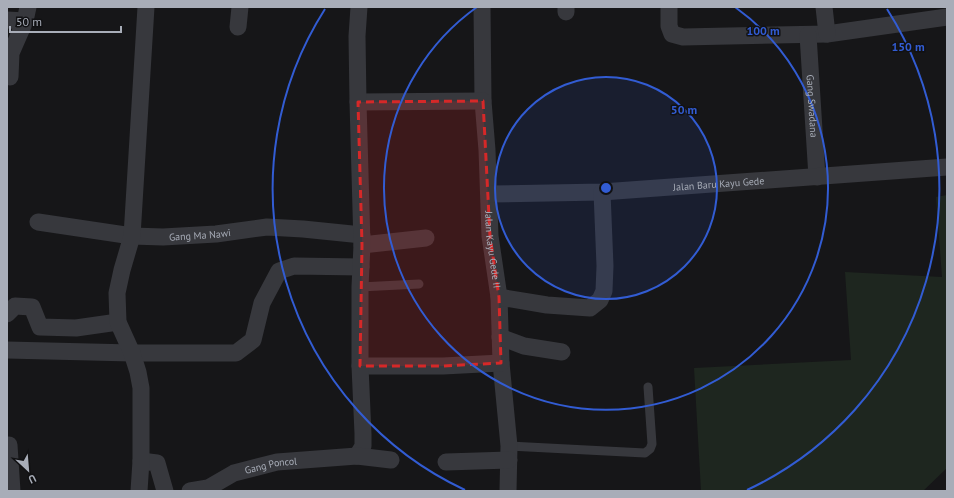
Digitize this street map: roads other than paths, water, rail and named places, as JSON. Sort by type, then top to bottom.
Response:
[{"type":"street","points":[[139,491],[141,461],[141,388],[132,353],[118,322],[117,292],[132,236],[146,7]]},
{"type":"street","points":[[238,28],[240,7]]},
{"type":"street","points":[[356,456],[363,446],[360,366],[360,288],[362,240],[357,36],[359,7]]},
{"type":"street","name":"Jalan Kayu Gede II","points":[[482,7],[483,101],[490,236],[499,297],[501,363],[509,468]]},
{"type":"street","points":[[669,7],[669,26],[672,34],[683,37],[827,34],[947,17]]},
{"type":"street","points":[[824,7],[827,34]]},
{"type":"street","points":[[7,20],[27,14]]},
{"type":"street","points":[[10,77],[11,53],[27,14]]},
{"type":"street","name":"Gang Swadana","points":[[808,35],[817,177]]},
{"type":"street","points":[[358,102],[483,101]]},
{"type":"street","name":"Jalan Baru Kayu Gede","points":[[489,194],[602,192],[947,167]]},
{"type":"street","points":[[499,297],[547,305],[590,308],[600,300],[604,291],[605,266],[602,192]]},
{"type":"street","name":"Gang Ma Nawi","points":[[38,222],[132,236],[163,237],[216,234],[268,227],[303,229],[362,240],[426,238]]},
{"type":"street","points":[[7,350],[132,353],[236,353],[253,340],[262,303],[279,271],[294,266],[361,268]]},
{"type":"street","points":[[7,314],[14,306],[32,307],[40,327],[76,328],[118,322]]},
{"type":"street","points":[[500,337],[524,346],[562,352]]},
{"type":"street","points":[[360,366],[443,366],[501,363]]},
{"type":"street","points":[[9,444],[12,491]]},
{"type":"street","name":"Gang Poncol","points":[[190,491],[208,490],[234,472],[277,462],[356,456],[391,460]]},
{"type":"street","points":[[141,461],[157,463],[165,491]]},
{"type":"street","points":[[446,462],[509,468]]},
{"type":"lane","points":[[360,288],[419,284]]},
{"type":"lane","points":[[509,468],[645,453],[650,449],[652,444],[648,387]]}]
